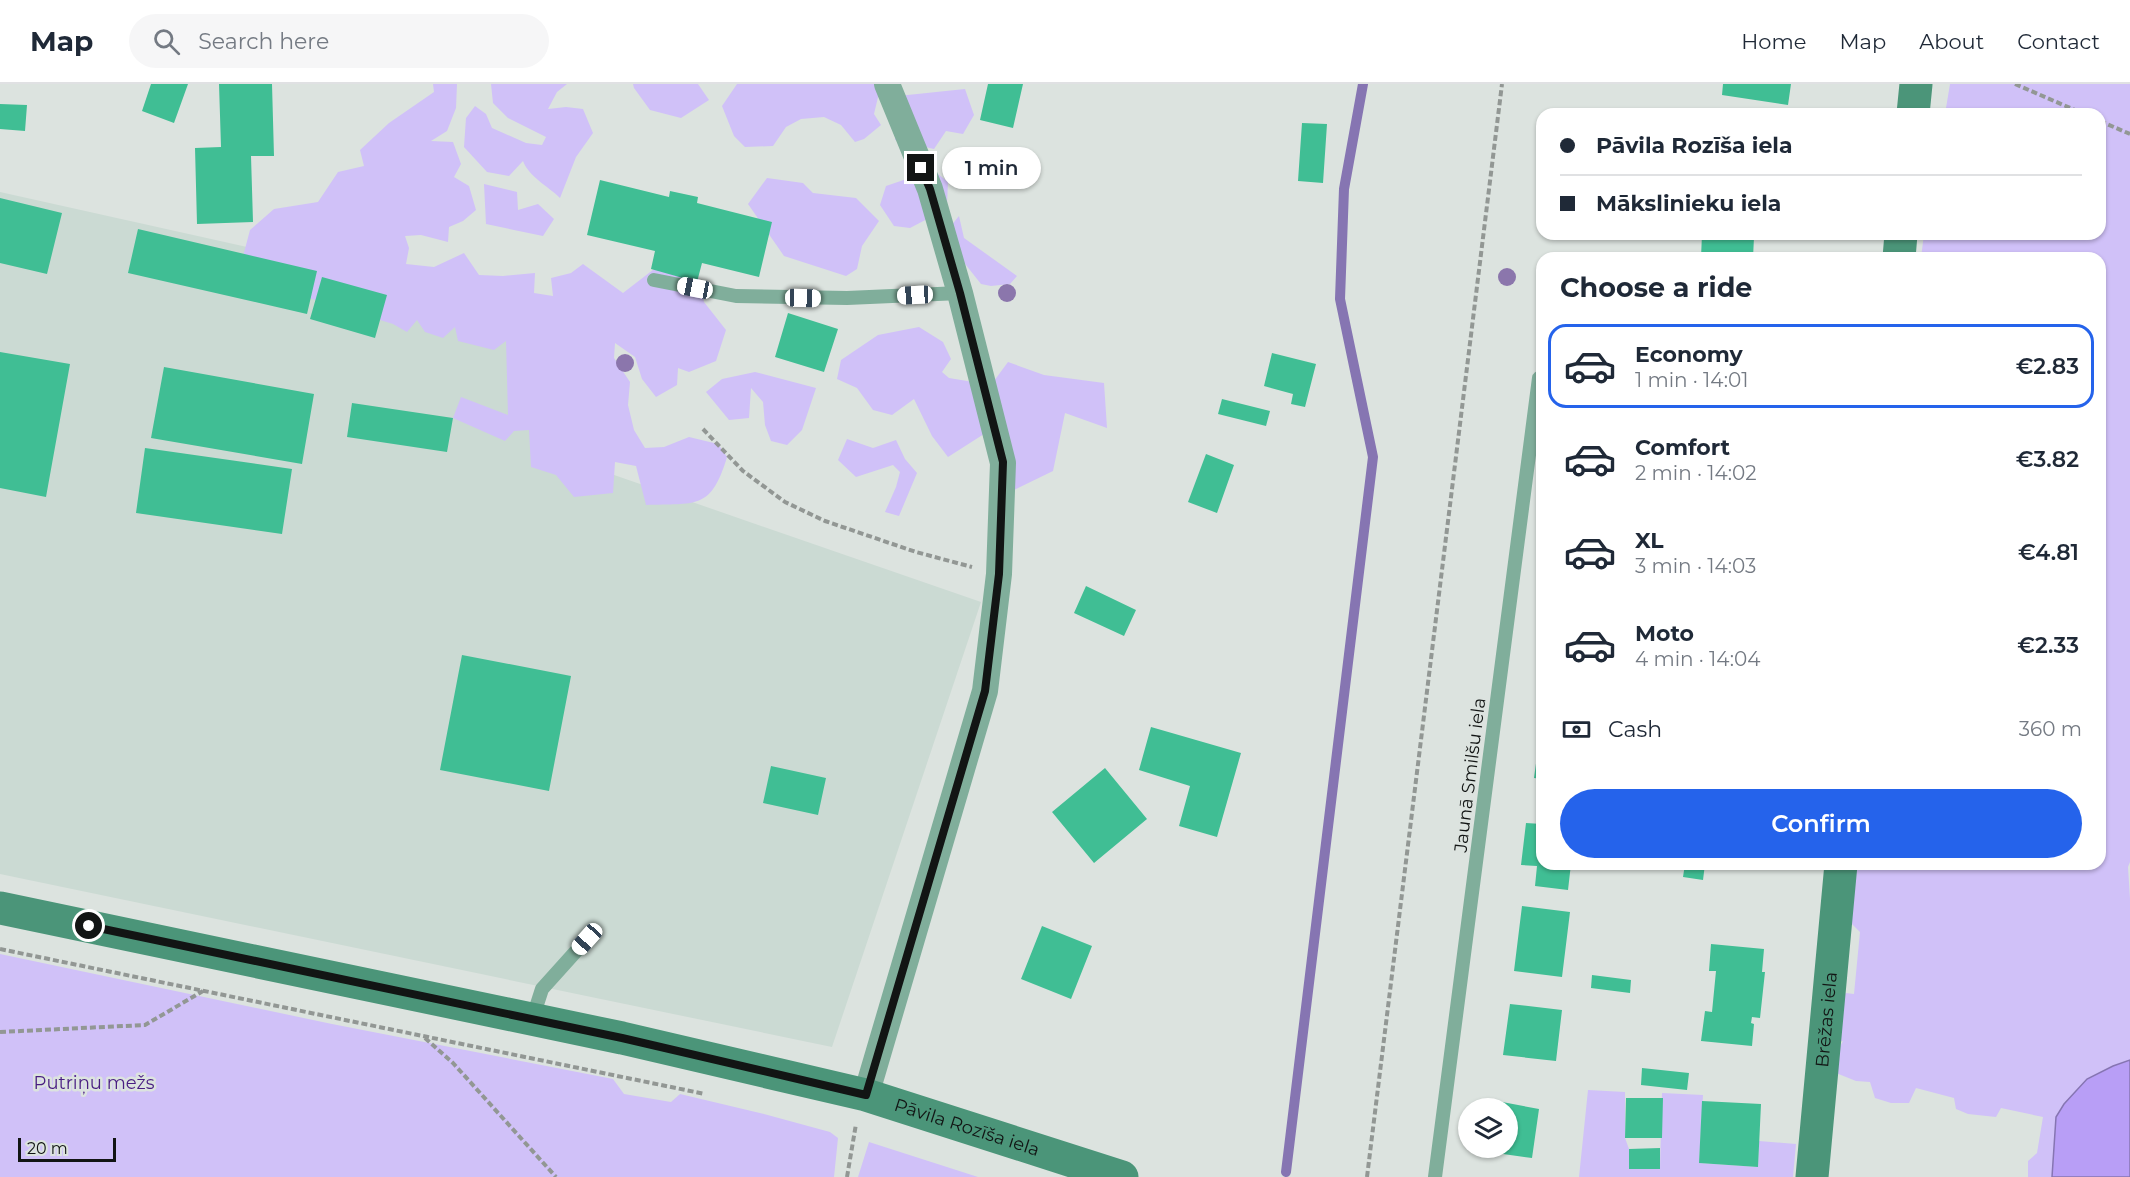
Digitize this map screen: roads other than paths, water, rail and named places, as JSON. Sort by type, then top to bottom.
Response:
[{"type":"main road","points":[[1914,108],[1916,84]]},
{"type":"main road","name":"Brēžas iela","points":[[1812,1177],[1840,870]]},
{"type":"main road","name":"Pāvila Rozīša iela","points":[[0,908],[622,1038],[866,1095],[1122,1177]]},
{"type":"street","points":[[866,1095],[985,691],[999,574],[1003,462],[960,293],[930,189],[887,84]]},
{"type":"lane","points":[[654,280],[736,296],[847,298],[960,293]]},
{"type":"lane","name":"Jaunā Smilšu iela","points":[[1435,1177],[1536,401]]},
{"type":"lane","points":[[532,1020],[542,988],[587,939]]},
{"type":"waterway","points":[[1286,1172],[1373,457],[1340,299],[1344,189],[1363,84]]},
{"type":"park label","name":"Putriņu mežs","points":[[94,1083]]}]
